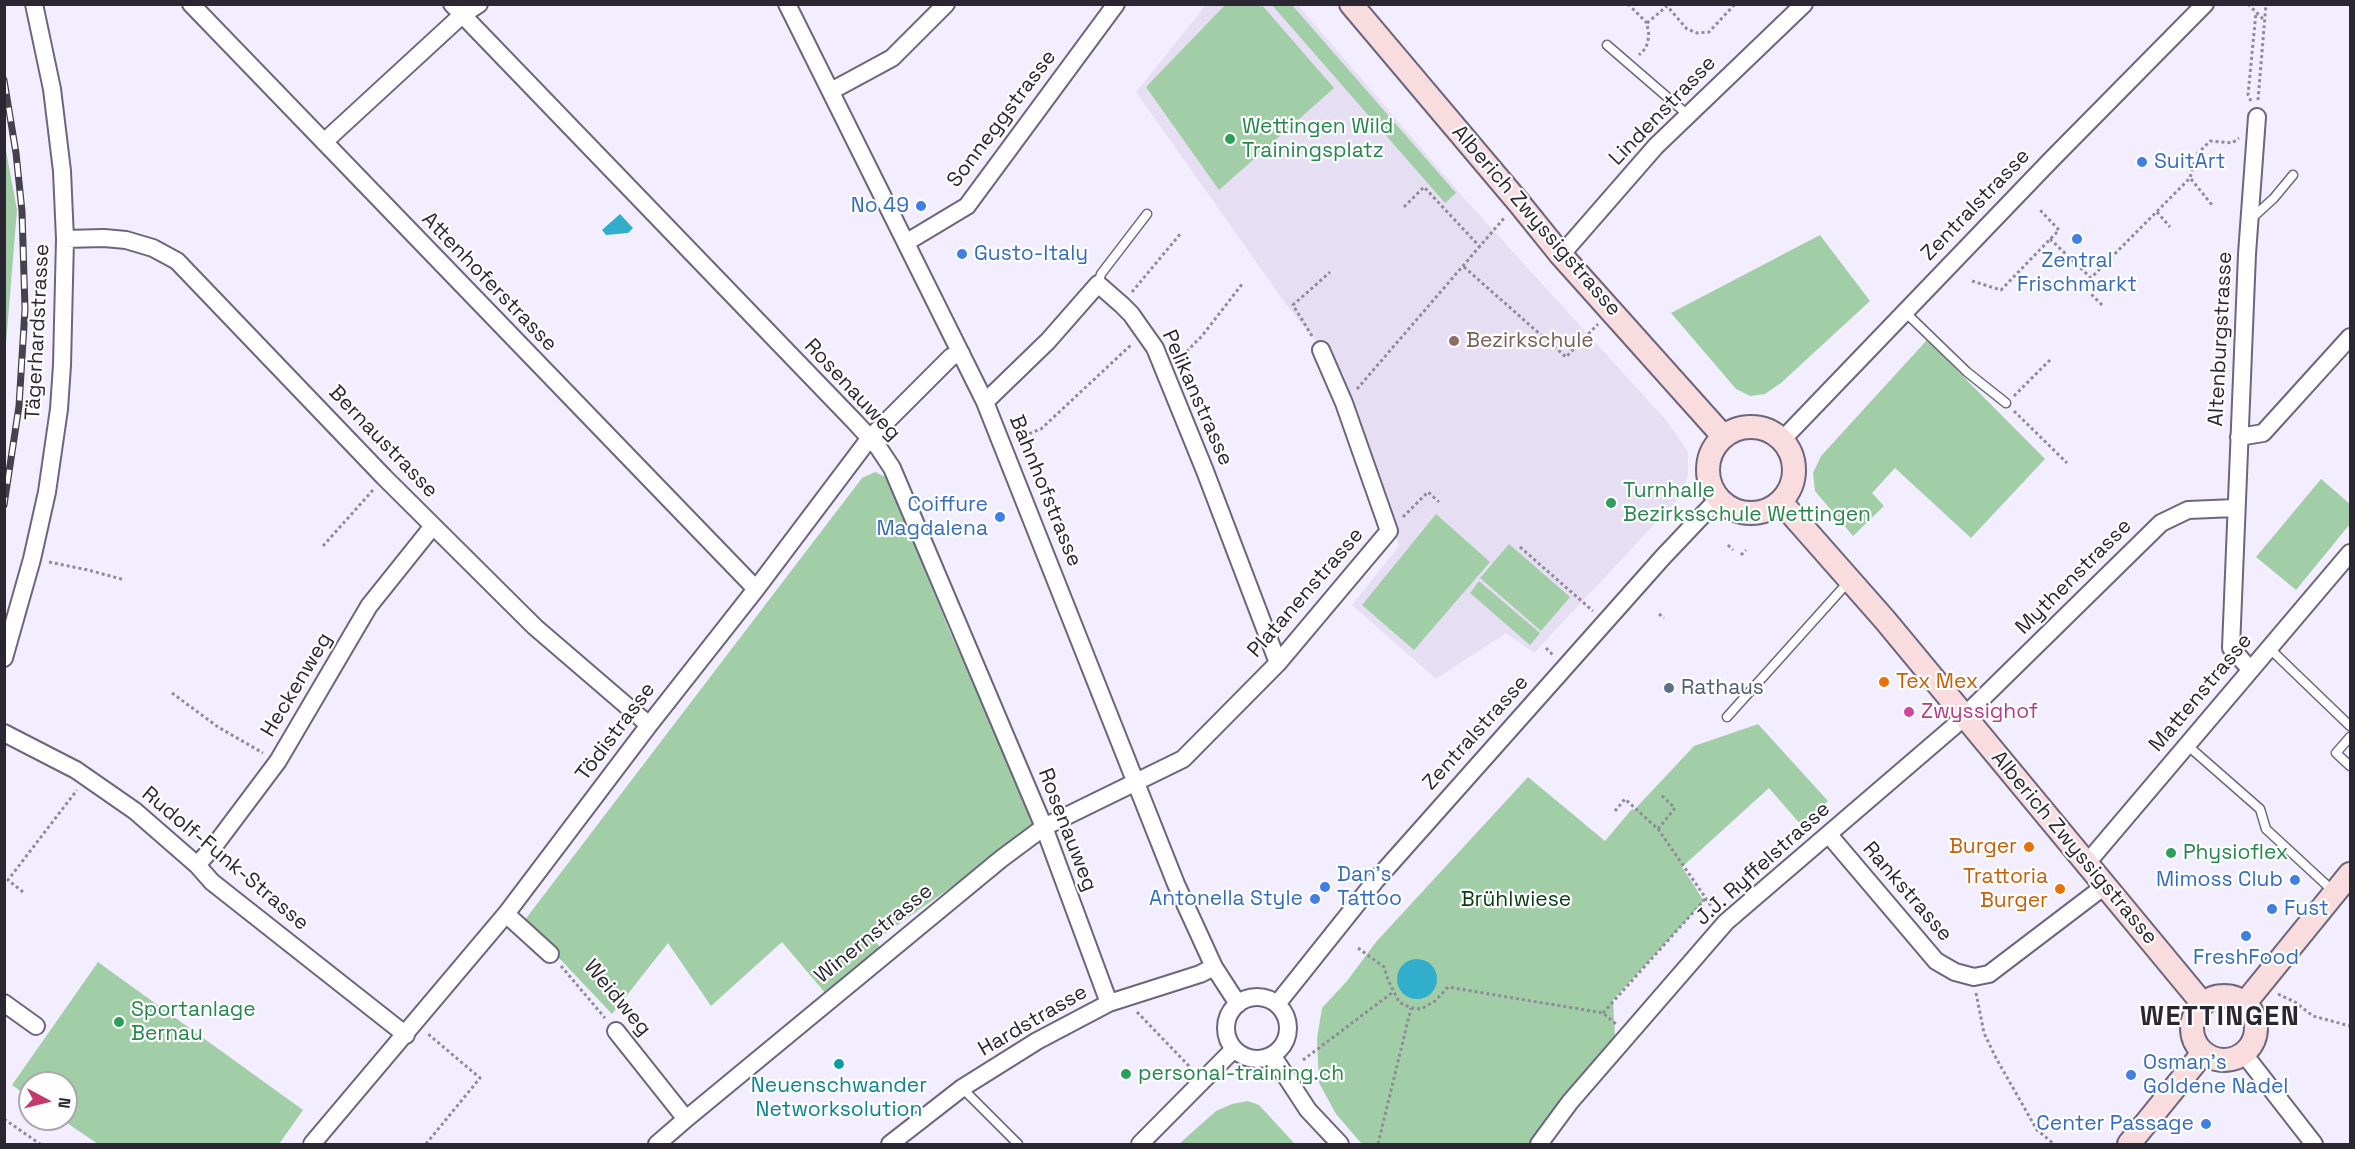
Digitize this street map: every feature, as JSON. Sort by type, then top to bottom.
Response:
[{"type":"street","name":"Tägerhardstrasse","points":[[4,658],[32,559],[47,492],[59,409],[63,343],[65,239],[62,171],[52,89],[34,4]]},
{"type":"street","name":"Attenhoferstrasse","points":[[190,4],[756,589]]},
{"type":"street","points":[[324,142],[457,10],[479,4]]},
{"type":"street","name":"Bahnhofstrasse","points":[[787,4],[986,402],[1176,884],[1214,967],[1238,1004]]},
{"type":"street","points":[[831,91],[892,58],[946,4]]},
{"type":"street","name":"Sonneggstrasse","points":[[907,242],[966,206],[1116,4]]},
{"type":"street","name":"Alberich Zwyssigstrasse","points":[[1351,4],[1520,203],[1561,255],[1723,436]]},
{"type":"street","name":"Lindenstrasse","points":[[1561,255],[1656,146],[1804,4]]},
{"type":"street","name":"Zentralstrasse","points":[[1782,440],[2205,4]]},
{"type":"street","name":"Rosenauweg","points":[[457,10],[869,439],[892,468],[1044,827],[1109,1003]]},
{"type":"street","name":"Altenburgstrasse","points":[[2250,669],[2231,648],[2235,508],[2249,221],[2257,117]]},
{"type":"street","name":"Bernaustrasse","points":[[65,239],[126,240],[153,248],[177,261],[384,477],[536,627],[649,725]]},
{"type":"street","points":[[986,402],[1048,341],[1098,284]]},
{"type":"street","name":"Pelikanstrasse","points":[[1098,284],[1122,305],[1155,348],[1278,663]]},
{"type":"street","points":[[2239,437],[2263,433],[2350,337]]},
{"type":"street","name":"Platanenstrasse","points":[[1136,782],[1183,759],[1278,663],[1389,531],[1344,403],[1321,350]]},
{"type":"street","name":"Tödistrasse","points":[[312,1144],[506,914],[869,439],[951,357],[962,353]]},
{"type":"street","points":[[1749,426],[1762,428],[1782,440],[1790,450],[1794,462],[1794,477],[1790,490],[1781,501],[1773,508],[1759,513],[1744,513],[1730,509],[1718,499],[1711,488],[1708,467],[1714,447],[1723,436],[1735,429],[1749,426]]},
{"type":"street","name":"Zentralstrasse","points":[[1278,1004],[1376,880],[1663,557],[1718,499]]},
{"type":"street","name":"Alberich Zwyssigstrasse","points":[[1781,501],[1850,579],[2203,1004]]},
{"type":"street","name":"Mythenstrasse","points":[[1964,717],[2161,523],[2188,510],[2235,508]]},
{"type":"street","name":"Heckenweg","points":[[197,865],[215,845],[278,761],[369,606],[434,526]]},
{"type":"street","name":"Mattenstrasse","points":[[2087,863],[2350,553]]},
{"type":"street","name":"J.J. Ryffelstrasse","points":[[1539,1144],[1570,1102],[1726,922],[1964,717]]},
{"type":"street","name":"Rudolf-Funk-Strasse","points":[[4,733],[86,776],[135,811],[197,865],[212,882],[406,1035]]},
{"type":"street","name":"Winernstrasse","points":[[657,1144],[1001,859],[1044,827],[1136,782]]},
{"type":"street","name":"Rankstrasse","points":[[1828,835],[1936,961],[1955,972],[1982,975]]},
{"type":"street","points":[[2245,1003],[2350,874]]},
{"type":"street","points":[[1982,975],[2106,885]]},
{"type":"street","points":[[506,914],[550,954]]},
{"type":"street","name":"Hardstrasse","points":[[890,1144],[962,1088],[1037,1041],[1109,1003],[1200,974],[1214,967]]},
{"type":"street","points":[[2219,996],[2228,996],[2245,1003],[2256,1018],[2257,1028],[2252,1046],[2244,1054],[2227,1061],[2211,1058],[2203,1053],[2193,1038],[2192,1030],[2196,1011],[2203,1004],[2219,996]]},
{"type":"street","points":[[1253,997],[1278,1004],[1287,1018],[1287,1035],[1279,1050],[1265,1058],[1248,1058],[1234,1049],[1228,1040],[1227,1020],[1238,1004],[1253,997]]},
{"type":"street","points":[[4,1003],[36,1026]]},
{"type":"street","name":"Weidweg","points":[[616,1030],[686,1119]]},
{"type":"street","points":[[1140,1144],[1234,1049]]},
{"type":"street","points":[[2129,1144],[2203,1053]]},
{"type":"street","points":[[2244,1054],[2314,1144]]},
{"type":"street","points":[[1272,1055],[1308,1110],[1340,1144]]},
{"type":"lane","points":[[1606,45],[1688,115]]},
{"type":"lane","points":[[2249,221],[2274,198],[2293,175]]},
{"type":"lane","points":[[1098,284],[1101,273],[1147,214]]},
{"type":"lane","points":[[1905,312],[1967,372],[2006,404]]},
{"type":"lane","points":[[1727,717],[1850,579]]},
{"type":"lane","points":[[2269,648],[2350,726]]},
{"type":"lane","points":[[2348,764],[2336,753],[2350,737]]},
{"type":"lane","points":[[2186,745],[2260,809],[2266,829],[2318,879],[2336,893]]},
{"type":"lane","points":[[962,1088],[1018,1144]]},
{"type":"path","points":[[1628,4],[1647,23],[1650,36],[1646,48],[1630,64]]},
{"type":"path","points":[[1647,23],[1667,6],[1687,29],[1697,33],[1709,32],[1736,4]]},
{"type":"path","points":[[2248,4],[2265,21]]},
{"type":"path","points":[[2257,117],[2266,4]]},
{"type":"path","points":[[2256,12],[2248,95],[2257,117]]},
{"type":"path","points":[[2102,305],[2083,286],[2190,178],[2196,155],[2210,141],[2232,143],[2241,137]]},
{"type":"path","points":[[2190,178],[2212,205]]},
{"type":"path","points":[[1404,207],[1424,187],[1481,248]]},
{"type":"path","points":[[1972,280],[2001,290],[2059,230],[2039,210]]},
{"type":"path","points":[[1344,403],[1481,248],[1509,212]]},
{"type":"path","points":[[2157,212],[2170,227]]},
{"type":"path","points":[[1122,305],[1181,233]]},
{"type":"path","points":[[2050,239],[2091,278]]},
{"type":"path","points":[[1464,267],[1566,357],[1583,340]]},
{"type":"path","points":[[1321,350],[1293,305],[1330,272]]},
{"type":"path","points":[[1164,370],[1184,355],[1202,336],[1243,283]]},
{"type":"path","points":[[1015,439],[1041,429],[1127,348],[1145,334]]},
{"type":"path","points":[[2051,359],[2006,404],[2067,463]]},
{"type":"path","points":[[323,546],[384,477]]},
{"type":"path","points":[[1389,531],[1428,492],[1439,502]]},
{"type":"path","points":[[1728,545],[1733,550]]},
{"type":"path","points":[[1520,546],[1606,622]]},
{"type":"path","points":[[1741,555],[1746,550]]},
{"type":"path","points":[[32,559],[124,580]]},
{"type":"path","points":[[1659,614],[1664,618]]},
{"type":"path","points":[[172,693],[218,727],[278,761]]},
{"type":"path","points":[[22,892],[8,880],[86,776]]},
{"type":"path","points":[[1658,829],[1675,808],[1660,794]]},
{"type":"path","points":[[1615,811],[1625,799],[1658,829],[1706,898],[1726,922]]},
{"type":"path","points":[[1603,1013],[1706,898]]},
{"type":"path","points":[[1358,948],[1384,967],[1399,1002],[1411,1008],[1420,1009],[1435,1001],[1448,987],[1603,1013],[1628,1035]]},
{"type":"path","name":"Weidweg","points":[[550,954],[616,1030]]},
{"type":"path","points":[[1982,975],[1984,1032],[1996,1058],[2037,1130],[2054,1144]]},
{"type":"path","points":[[1302,1060],[1394,992]]},
{"type":"path","points":[[2278,994],[2295,1002],[2313,1016],[2350,1026]]},
{"type":"path","points":[[1131,1006],[1189,1066]]},
{"type":"path","points":[[1378,1144],[1411,1008]]},
{"type":"path","points":[[425,1031],[480,1078],[426,1144]]},
{"type":"path","points":[[4,1119],[40,1144]]},
{"type":"shaded area","name":"Bezirkschule","points":[[1206,5],[1298,5],[1464,198],[1666,420],[1688,452],[1688,476],[1679,498],[1534,653],[1506,633],[1436,679],[1352,605],[1399,546],[1343,374],[1288,307],[1136,92]]},
{"type":"green space","name":"Wettingen Wild Trainingsplatz","points":[[1261,4],[1334,88],[1219,190],[1146,87],[1225,5]]},
{"type":"green space","points":[[1272,5],[1292,5],[1456,193],[1445,203]]},
{"type":"green space","points":[[5,145],[17,210],[5,356]]},
{"type":"green space","points":[[1820,235],[1870,301],[1781,383],[1765,394],[1750,396],[1736,389],[1671,313]]},
{"type":"green space","points":[[1927,340],[2045,459],[1971,538],[1895,468],[1872,493],[1884,506],[1853,536],[1815,491],[1813,473],[1821,456]]},
{"type":"green space","points":[[875,472],[888,478],[949,630],[1039,825],[875,941],[881,948],[827,995],[782,942],[711,1006],[668,943],[612,1014],[524,921],[862,478]]},
{"type":"green space","points":[[2321,479],[2350,504],[2350,524],[2296,590],[2256,557]]},
{"type":"green space","points":[[1436,514],[1490,562],[1414,650],[1362,605]]},
{"type":"green space","points":[[1509,544],[1570,597],[1541,631],[1480,578]]},
{"type":"green space","points":[[1479,581],[1540,633],[1530,645],[1470,593]]},
{"type":"green space","name":"Brühlwiese","points":[[1758,724],[1828,801],[1802,826],[1769,788],[1682,867],[1704,901],[1613,1000],[1615,1037],[1532,1144],[1362,1144],[1336,1114],[1319,1083],[1317,1038],[1322,1008],[1347,981],[1376,942],[1528,777],[1605,841],[1632,809],[1634,810],[1694,746]]},
{"type":"green space","name":"Sportanlage Bernau","points":[[98,962],[303,1110],[279,1144],[98,1144],[78,1130],[78,1071],[22,1071]]},
{"type":"green space","name":"Sportanlage Bernau","points":[[18,1076],[18,1089],[12,1085]]},
{"type":"green space","points":[[1248,1101],[1259,1105],[1295,1144],[1179,1144],[1216,1111],[1232,1104]]},
{"type":"water","points":[[620,214],[633,228],[628,233],[606,235],[602,230]]},
{"type":"water","points":[[1417,959],[1431,965],[1437,979],[1431,993],[1417,999],[1403,993],[1397,979],[1403,965]]},
{"type":"railway","points":[[4,80],[16,153],[22,211],[25,309],[19,406],[4,505]]},
{"type":"place","name":"Wettingen Wild Trainingsplatz","points":[[1230,139]]},
{"type":"place","name":"SuitArt","points":[[2142,162]]},
{"type":"place","name":"No 49","points":[[921,206]]},
{"type":"place","name":"Zentral Frischmarkt","points":[[2077,239]]},
{"type":"place","name":"Gusto-Italy","points":[[962,254]]},
{"type":"place","name":"Bezirkschule","points":[[1454,341]]},
{"type":"place","name":"Turnhalle Bezirksschule Wettingen","points":[[1611,503]]},
{"type":"place","name":"Coiffure Magdalena","points":[[1000,517]]},
{"type":"place","name":"Tex Mex","points":[[1884,682]]},
{"type":"place","name":"Rathaus","points":[[1669,688]]},
{"type":"place","name":"Zwyssighof","points":[[1909,712]]},
{"type":"place","name":"Burger","points":[[2029,847]]},
{"type":"place","name":"Physioflex","points":[[2171,853]]},
{"type":"place","name":"Mimoss Club","points":[[2295,880]]},
{"type":"place","name":"Dan's Tattoo","points":[[1325,887]]},
{"type":"place","name":"Trattoria Burger","points":[[2060,889]]},
{"type":"place","name":"Antonella Style","points":[[1315,899]]},
{"type":"place","name":"Fust","points":[[2272,909]]},
{"type":"place","name":"FreshFood","points":[[2246,936]]},
{"type":"place","name":"Sportanlage Bernau","points":[[119,1022]]},
{"type":"place","name":"Neuenschwander Networksolution","points":[[839,1064]]},
{"type":"place","name":"personal-training.ch","points":[[1126,1074]]},
{"type":"place","name":"Osman's Goldene Nadel","points":[[2131,1075]]},
{"type":"place","name":"Center Passage","points":[[2206,1124]]},
{"type":"district","name":"WETTINGEN","points":[[2220,1018]]}]
